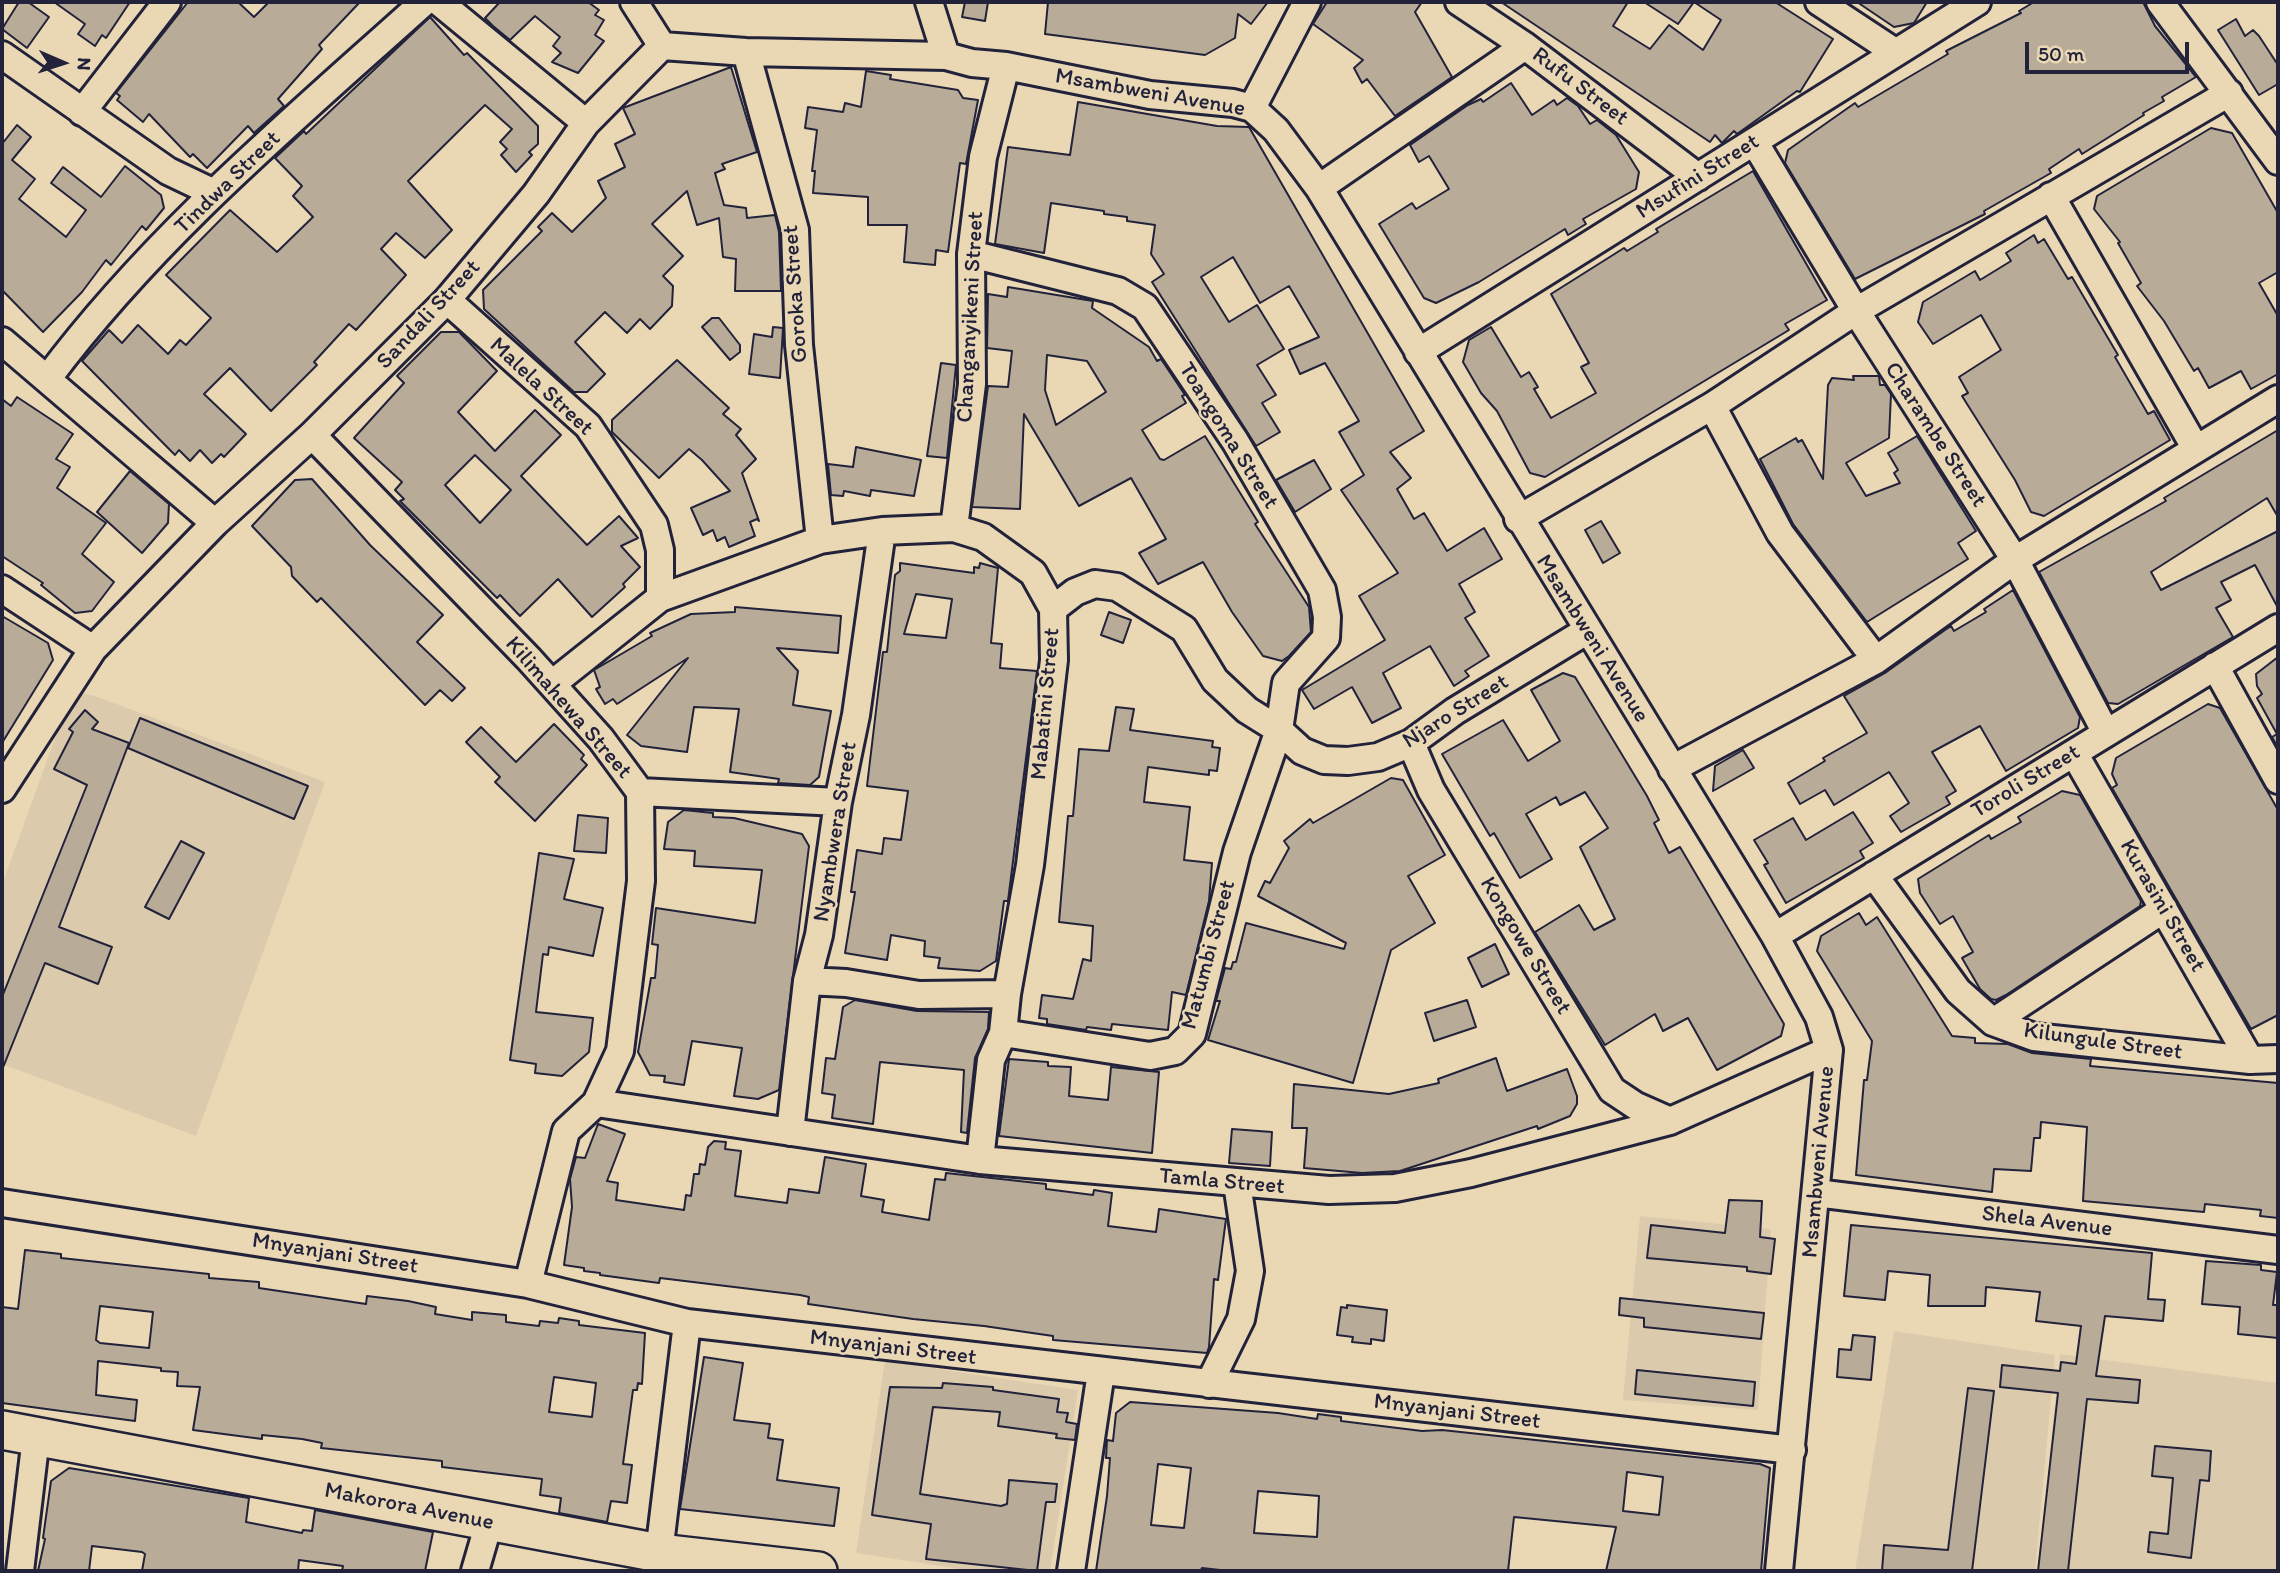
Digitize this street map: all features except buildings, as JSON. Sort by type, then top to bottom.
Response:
[{"type":"street","points":[[82,111],[167,2]]},
{"type":"street","name":"Tindwa Street","points":[[48,378],[89,324],[214,193],[425,2]]},
{"type":"street","points":[[439,2],[586,123]]},
{"type":"street","points":[[634,2],[662,46],[746,52],[946,56],[929,2]]},
{"type":"street","points":[[1252,108],[1307,2]]},
{"type":"street","name":"Rufu Street","points":[[1459,2],[1525,46],[1698,177]]},
{"type":"street","points":[[1819,2],[1895,52]]},
{"type":"street","name":"Msufini Street","points":[[1418,352],[1978,2]]},
{"type":"street","points":[[2160,2],[2278,161]]},
{"type":"street","name":"Sandali Street","points":[[2,789],[93,649],[215,523],[312,435],[447,300],[536,194],[586,123],[662,46]]},
{"type":"street","points":[[1319,188],[1525,46]]},
{"type":"street","name":"Goroka Street","points":[[746,52],[795,230],[799,345],[820,540]]},
{"type":"street","points":[[2,55],[169,171],[214,193]]},
{"type":"street","name":"Msambweni Avenue","points":[[946,56],[972,63],[1006,66],[1150,94],[1233,103],[1252,108],[1276,130],[1319,188],[1518,519],[1775,936],[1819,1017],[1829,1050],[1779,1571]]},
{"type":"street","name":"Changanyikeni Street","points":[[954,528],[972,384],[971,254],[984,157],[1006,66]]},
{"type":"street","points":[[1518,519],[1712,406],[1856,312],[2229,93]]},
{"type":"street","name":"Charambe Street","points":[[1755,143],[1856,312],[2015,560],[2106,733]]},
{"type":"street","points":[[2051,197],[2196,449]]},
{"type":"street","name":"Toangoma Street","points":[[971,254],[1118,291],[1145,307],[1235,441],[1322,590],[1327,617],[1326,638],[1286,683],[1279,730]]},
{"type":"street","name":"Malela Street","points":[[447,300],[588,426],[654,525],[660,550],[660,598]]},
{"type":"street","points":[[2,341],[215,523]]},
{"type":"street","points":[[1672,769],[1876,660],[2015,560],[2278,399]]},
{"type":"street","points":[[1712,406],[1780,533],[1876,660]]},
{"type":"street","name":"Kilimahewa Street","points":[[312,435],[552,684],[601,739],[640,792],[641,881],[620,1051],[596,1103],[566,1131],[528,1284]]},
{"type":"street","name":"Mabatini Street","points":[[552,684],[660,598],[820,540],[882,531],[954,528],[983,537],[1033,573],[1053,609],[1054,660],[1033,837],[1003,1033],[992,1060],[980,1160]]},
{"type":"street","name":"Nyambwera Street","points":[[790,1132],[807,981],[819,935],[838,802],[856,715],[882,531]]},
{"type":"street","name":"Njaro Street","points":[[1053,609],[1074,592],[1095,584],[1117,587],[1184,629],[1215,680],[1247,710],[1279,730],[1302,751],[1324,760],[1348,761],[1377,757],[1411,743],[1455,711],[1588,630]]},
{"type":"street","points":[[2,589],[93,649]]},
{"type":"street","name":"Toroli Street","points":[[1775,936],[2278,628]]},
{"type":"street","points":[[2215,666],[2278,780]]},
{"type":"street","name":"Matumbi Street","points":[[1003,1033],[1150,1056],[1175,1051],[1192,1034],[1237,852],[1279,730]]},
{"type":"street","name":"Kongowe Street","points":[[1411,743],[1431,790],[1612,1090],[1636,1106],[1670,1121]]},
{"type":"street","name":"Kurasini Street","points":[[2074,752],[2250,1060]]},
{"type":"street","points":[[640,792],[838,802]]},
{"type":"street","name":"Kilungule Street","points":[[1874,875],[1958,991],[1993,1022],[2034,1037],[2250,1060],[2278,1059]]},
{"type":"street","points":[[1993,1022],[2164,909]]},
{"type":"street","points":[[807,981],[846,983],[919,995],[1007,994]]},
{"type":"street","name":"Tamla Street","points":[[596,1103],[980,1160],[1237,1184],[1329,1190],[1395,1188],[1471,1173],[1670,1121],[1829,1050]]},
{"type":"street","points":[[1209,1384],[1241,1319],[1251,1271],[1237,1184]]},
{"type":"street","name":"Shela Avenue","points":[[1816,1193],[2278,1250]]},
{"type":"street","name":"Mnyanjani Street","points":[[2,1203],[528,1284],[687,1323],[1792,1450]]},
{"type":"street","points":[[662,1562],[687,1323]]},
{"type":"street","points":[[1071,1571],[1101,1372]]},
{"type":"street","points":[[19,1433],[20,1571]]},
{"type":"street","name":"Makorora Avenue","points":[[19,1433],[489,1523],[662,1562],[818,1571]]},
{"type":"street","points":[[475,1571],[489,1523]]},
{"type":"shaded area","points":[[72,691],[95,696],[325,782],[196,1136],[2,1064],[2,885]]},
{"type":"shaded area","points":[[1640,1216],[1771,1229],[1758,1410],[1623,1400]]},
{"type":"shaded area","points":[[1894,1331],[2055,1355],[2035,1571],[1855,1571]]},
{"type":"shaded area","points":[[2060,1354],[2278,1383],[2278,1571],[2038,1571]]},
{"type":"shaded area","points":[[885,1361],[1078,1390],[1050,1571],[973,1571],[856,1553]]}]
